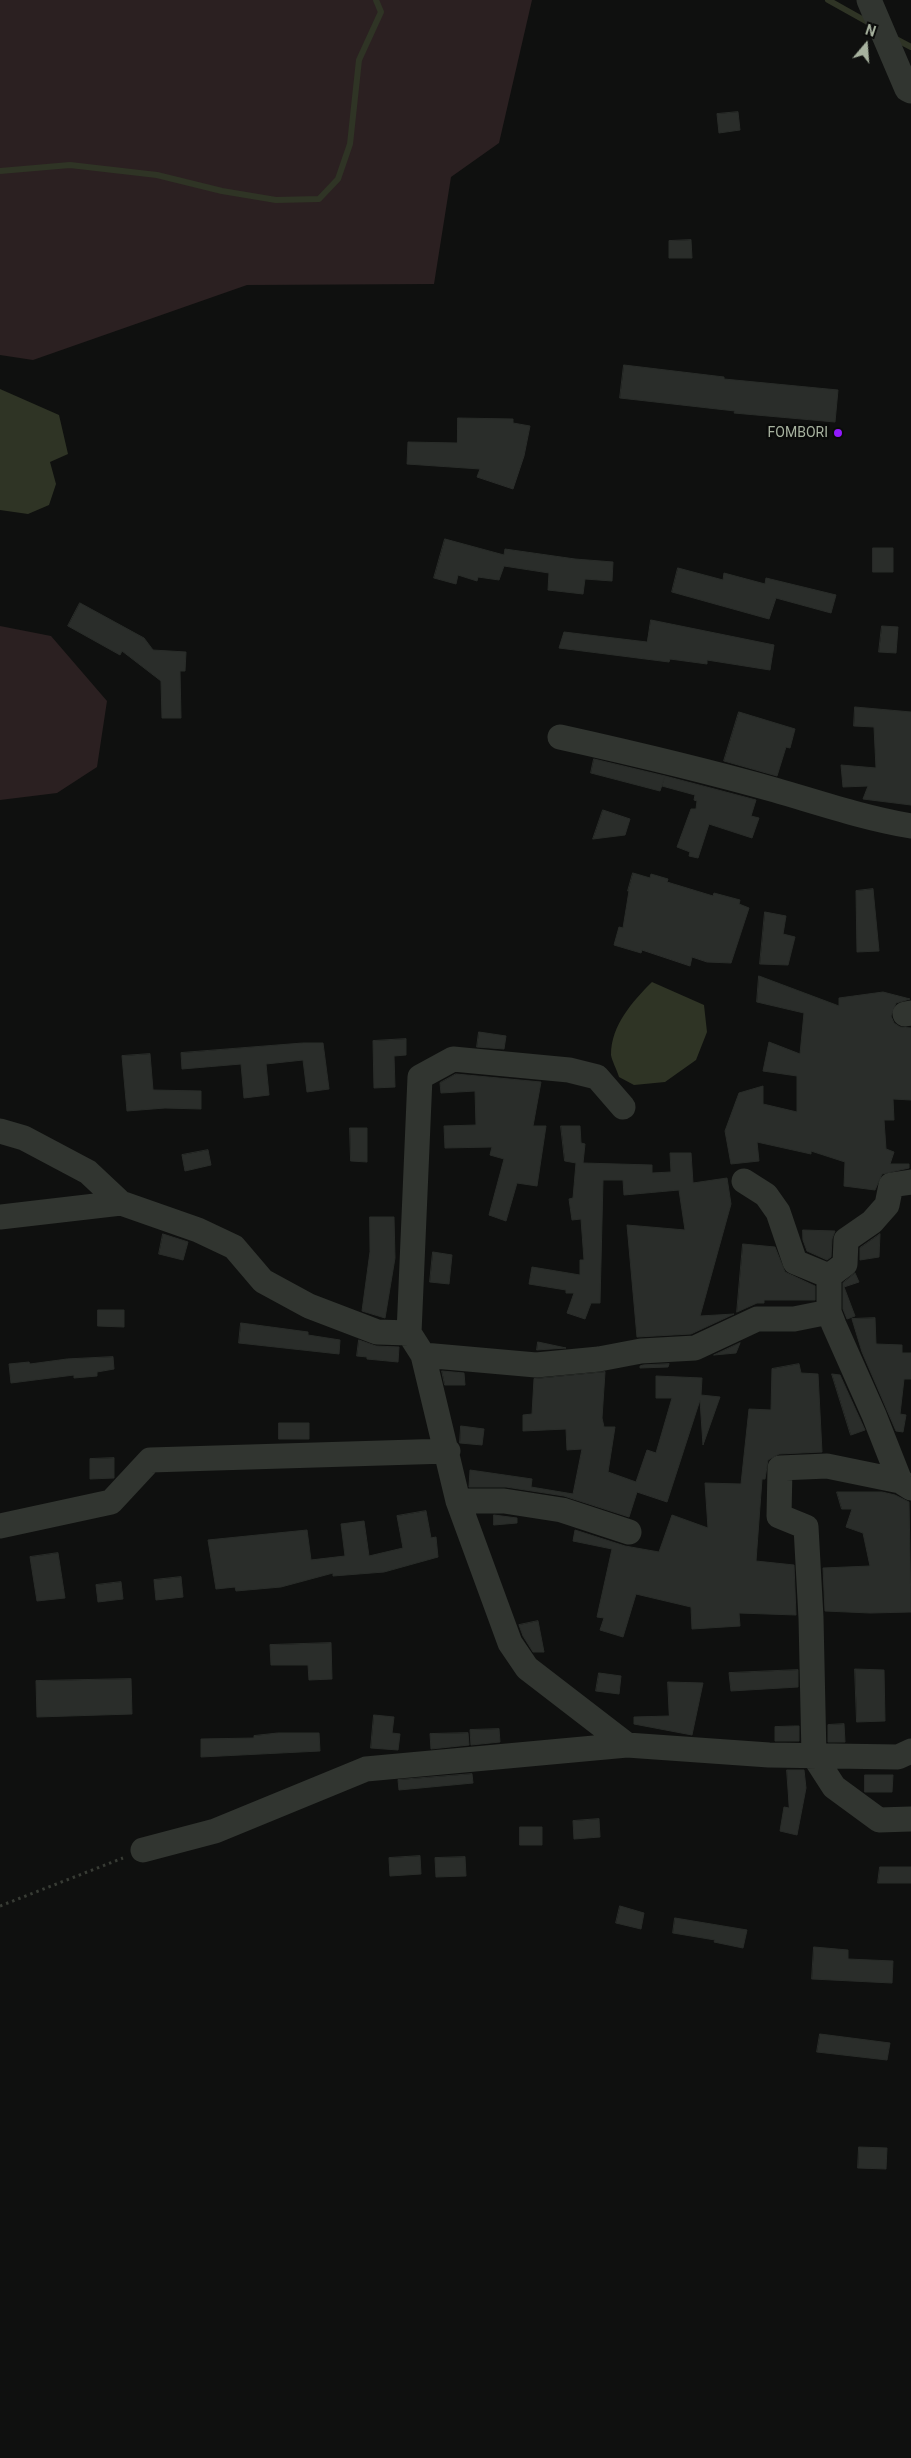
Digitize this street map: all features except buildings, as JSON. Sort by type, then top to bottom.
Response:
[{"type":"street","points":[[869,0],[910,86]]},
{"type":"street","points":[[560,737],[678,764],[879,821],[911,826]]},
{"type":"street","points":[[623,1107],[597,1077],[569,1070],[453,1059],[420,1077],[409,1333],[423,1355],[448,1451],[458,1501],[510,1643],[527,1668],[628,1745]]},
{"type":"street","points":[[0,1130],[24,1138],[88,1172],[121,1203],[198,1230],[234,1247],[263,1281],[309,1306],[377,1332],[409,1333]]},
{"type":"street","points":[[744,1181],[766,1195],[778,1212],[795,1262],[829,1276]]},
{"type":"street","points":[[829,1276],[845,1264],[846,1240],[872,1222],[887,1205],[891,1185],[911,1182]]},
{"type":"street","points":[[0,1217],[121,1203]]},
{"type":"street","points":[[829,1276],[829,1312],[905,1484]]},
{"type":"street","points":[[423,1355],[536,1364],[600,1359],[641,1351],[694,1348],[756,1319],[794,1319],[829,1312]]},
{"type":"street","points":[[0,1526],[111,1502],[150,1460],[448,1451]]},
{"type":"street","points":[[905,1484],[828,1466],[780,1468],[779,1516],[806,1527],[811,1618],[814,1756],[834,1787],[879,1820],[911,1819]]},
{"type":"street","points":[[458,1501],[504,1501],[562,1510],[630,1532]]},
{"type":"street","points":[[143,1850],[215,1831],[366,1769],[628,1745],[814,1756],[898,1757],[911,1751]]},
{"type":"path","points":[[0,1906],[143,1850]]},
{"type":"shaded area","points":[[0,0],[532,0],[499,143],[451,177],[434,284],[247,285],[33,360],[0,355]]},
{"type":"shaded area","points":[[0,389],[59,415],[68,454],[50,462],[56,484],[49,505],[28,514],[0,510]]},
{"type":"shaded area","points":[[0,626],[51,636],[107,701],[97,767],[57,793],[0,800]]},
{"type":"shaded area","points":[[652,982],[704,1005],[707,1032],[696,1060],[665,1082],[634,1085],[619,1077],[612,1060],[612,1044],[624,1014]]},
{"type":"waterway","points":[[0,171],[70,165],[157,175],[222,191],[276,200],[319,199],[338,179],[350,144],[359,60],[381,12],[376,0]]},
{"type":"waterway","points":[[828,0],[871,24]]},
{"type":"waterway","points":[[892,37],[911,47]]},
{"type":"place","name":"FOMBORI","points":[[838,433]]}]
